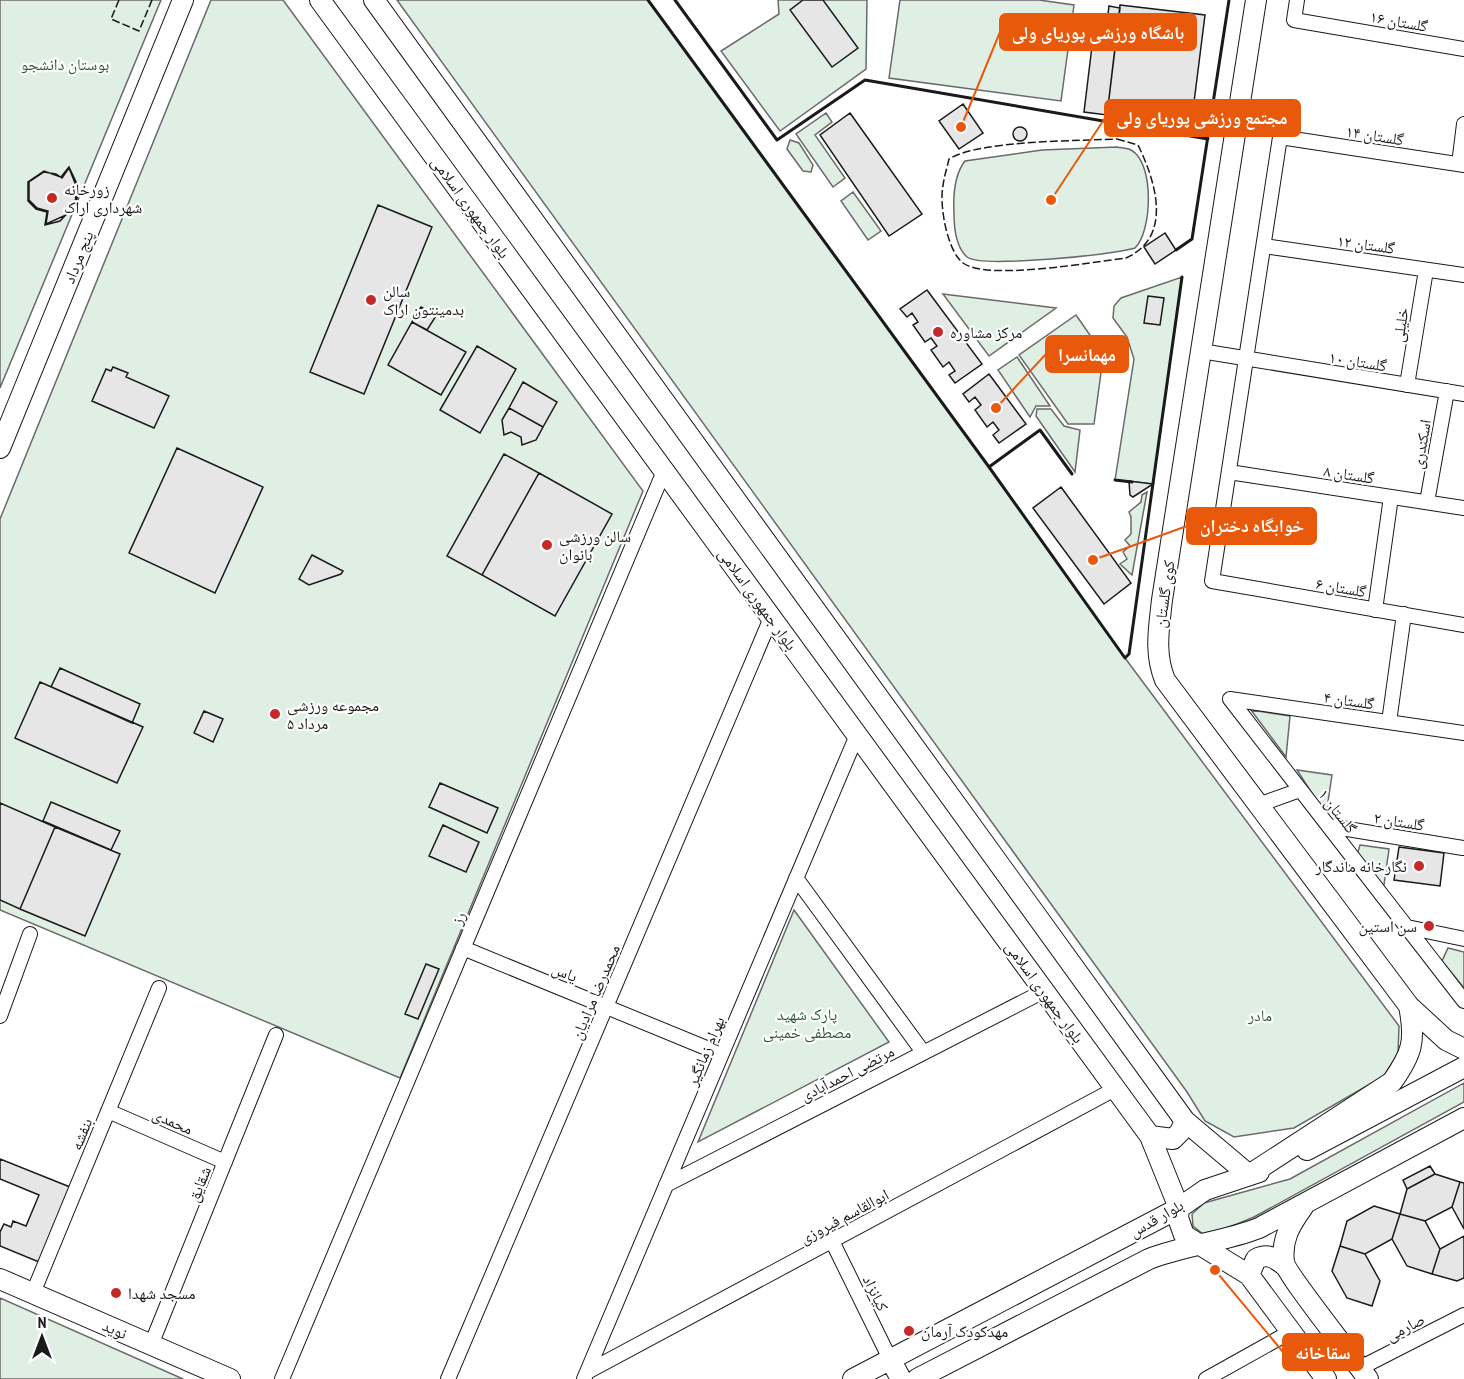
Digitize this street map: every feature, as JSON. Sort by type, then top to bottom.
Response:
[{"type":"main road","name":"پنج مرداد","points":[[0,448],[183,0]]},
{"type":"main road","name":"بلوار جمهوری اسلامی","points":[[320,0],[1150,1136],[1179,1208],[1178,1218],[1184,1235],[1202,1244]]},
{"type":"main road","points":[[374,0],[1185,1121],[1249,1175],[1392,1082],[1408,1059],[1413,1043],[1413,1025],[1409,1006]]},
{"type":"main road","name":"کوی گلستان","points":[[1256,0],[1162,600],[1157,652],[1164,680],[1409,1006],[1446,1041],[1464,1049]]},
{"type":"main road","name":"بلوار قدس","points":[[853,1379],[1179,1208],[1205,1190],[1282,1164],[1464,1067]]},
{"type":"main road","name":"بلوار قدس","points":[[917,1379],[1149,1259],[1202,1244],[1229,1240],[1259,1228],[1464,1118]]},
{"type":"main road","points":[[1150,1136],[1173,1139],[1180,1132],[1185,1121]]},
{"type":"main road","points":[[1284,1265],[1284,1241],[1289,1226],[1305,1204]]},
{"type":"main road","points":[[1202,1244],[1249,1275],[1326,1379]]},
{"type":"main road","points":[[1249,1275],[1256,1258],[1273,1257],[1284,1265],[1364,1373]]},
{"type":"main road","name":"نوید","points":[[0,1279],[230,1379]]},
{"type":"main road","points":[[890,1359],[901,1379]]},
{"type":"street","name":"گلستان ۱۶","points":[[1297,0],[1294,20],[1464,49]]},
{"type":"street","points":[[1462,164],[1464,124]]},
{"type":"street","name":"گلستان ۱۴","points":[[1264,246],[1280,137],[1462,164]]},
{"type":"street","points":[[1228,472],[1264,246]]},
{"type":"street","name":"گلستان ۱۲","points":[[1264,246],[1464,275]]},
{"type":"street","name":"خلیلی","points":[[1407,385],[1426,270]]},
{"type":"street","name":"گلستان ۱۰","points":[[1201,351],[1464,394]]},
{"type":"street","name":"اسکندری","points":[[1427,502],[1447,392]]},
{"type":"street","name":"رز","points":[[282,1379],[664,471]]},
{"type":"street","name":"گلستان ۸","points":[[1228,472],[1464,508]]},
{"type":"street","name":"گلستان ۶","points":[[1228,472],[1212,581],[1464,625]]},
{"type":"street","points":[[1375,609],[1391,497]]},
{"type":"street","points":[[1389,722],[1404,614]]},
{"type":"street","name":"محمدرضا مرادیان","points":[[448,1379],[771,618]]},
{"type":"street","name":"گلستان ۴","points":[[1230,699],[1464,733]]},
{"type":"street","name":"گلستان ۱","points":[[1230,699],[1464,1001]]},
{"type":"street","name":"بهرام زمانگیر","points":[[585,1375],[857,735]]},
{"type":"street","points":[[1258,805],[1300,790]]},
{"type":"street","name":"گلستان ۲","points":[[1329,826],[1464,846]]},
{"type":"street","points":[[796,878],[923,1052]]},
{"type":"street","points":[[1407,927],[1464,939]]},
{"type":"street","points":[[0,1016],[30,934]]},
{"type":"street","name":"یاس","points":[[463,948],[721,1054]]},
{"type":"street","name":"بنفشه","points":[[33,1293],[159,988]]},
{"type":"street","name":"مرتضی احمدآبادی","points":[[666,1185],[1044,991]]},
{"type":"street","name":"شقایق","points":[[152,1345],[276,1035]]},
{"type":"street","name":"ابوالقاسم فیروزی","points":[[585,1375],[1115,1089]]},
{"type":"street","name":"محمدی","points":[[108,1111],[225,1162]]},
{"type":"street","name":"کیانزاد","points":[[832,1241],[890,1359]]},
{"type":"street","name":"صارمی","points":[[1364,1373],[1464,1315]]},
{"type":"street","points":[[1206,1379],[1292,1331]]},
{"type":"green space","name":"بوستان دانشجو","points":[[0,0],[161,0],[0,388]]},
{"type":"green space","name":"مجموعه ورزشی ۵ مرداد","points":[[211,0],[283,0],[643,491],[400,1078],[0,910],[0,519]]},
{"type":"green space","name":"مادر","points":[[397,0],[648,0],[989,467],[1125,658],[1399,1026],[1398,1053],[1384,1076],[1294,1128],[1234,1137],[1205,1121],[1187,1092]]},
{"type":"green space","points":[[778,0],[867,0],[866,69],[780,131],[721,51],[779,14]]},
{"type":"green space","points":[[900,0],[1039,0],[1074,5],[1061,101],[889,78]]},
{"type":"green space","points":[[826,113],[832,122],[815,135],[845,178],[833,187],[796,134]]},
{"type":"green space","points":[[790,140],[799,143],[813,165],[811,172],[803,171],[787,149]]},
{"type":"green space","points":[[1117,147],[1131,150],[1139,157],[1147,183],[1148,213],[1141,240],[1135,248],[1076,257],[1020,261],[977,260],[963,253],[955,231],[954,200],[956,179],[965,161],[1042,150]]},
{"type":"green space","points":[[853,192],[881,231],[868,240],[841,201]]},
{"type":"green space","points":[[1182,277],[1153,484],[1115,480],[1134,359],[1127,337],[1113,318],[1114,306],[1121,298]]},
{"type":"green space","points":[[943,294],[1056,308],[989,356]]},
{"type":"green space","points":[[1076,315],[1099,348],[1103,358],[1094,424],[1068,424],[1019,355]]},
{"type":"green space","points":[[1017,357],[1050,406],[1036,406],[1030,417],[998,370]]},
{"type":"green space","points":[[1037,409],[1051,409],[1064,426],[1080,430],[1075,472],[1036,416]]},
{"type":"green space","points":[[1147,492],[1132,575],[1120,564],[1127,559],[1123,552],[1130,546],[1125,540],[1131,534],[1129,512],[1141,502],[1142,495]]},
{"type":"green space","points":[[1251,710],[1290,716],[1286,757]]},
{"type":"green space","points":[[1297,770],[1332,775],[1326,815]]},
{"type":"green space","points":[[1360,845],[1389,849],[1383,892],[1357,855]]},
{"type":"green space","name":"پارک شهید مصطفی خمینی","points":[[794,910],[889,1042],[698,1142]]},
{"type":"green space","points":[[1448,948],[1464,952],[1464,988],[1442,961]]},
{"type":"green space","points":[[1464,1083],[1464,1102],[1254,1217],[1215,1233],[1203,1234],[1193,1226],[1192,1214],[1204,1203],[1290,1179]]},
{"type":"green space","points":[[0,1298],[183,1379],[0,1379]]},
{"type":"building","points":[[803,0],[823,0],[858,48],[832,67],[790,10]]},
{"type":"building","points":[[1120,5],[1205,15],[1191,126],[1107,115]]},
{"type":"building","points":[[1109,6],[1120,8],[1116,41],[1105,39]]},
{"type":"building","points":[[1093,38],[1116,41],[1107,115],[1084,112]]},
{"type":"building","points":[[963,104],[983,133],[959,149],[939,121]]},
{"type":"building","points":[[850,113],[922,214],[889,236],[820,135]]},
{"type":"building","points":[[1017,127],[1023,127],[1027,134],[1023,141],[1017,141],[1013,137],[1013,131]]},
{"type":"building","points":[[69,167],[79,188],[76,204],[67,213],[75,203],[77,188],[69,168],[61,177]]},
{"type":"building","name":"زورخانه شهرداری اراک","points":[[69,168],[77,188],[75,203],[66,215],[46,224],[48,211],[37,208],[29,200],[29,182],[44,172],[56,174],[62,178]]},
{"type":"building","points":[[44,171],[49,173],[44,172],[29,182],[29,200],[37,208],[48,211],[46,224],[65,215],[60,221],[45,225],[47,212],[36,209],[28,201],[28,182]]},
{"type":"building","name":"سالن بدمینتون اراک","points":[[378,205],[432,227],[364,394],[310,372]]},
{"type":"building","points":[[1165,233],[1176,250],[1155,264],[1144,247]]},
{"type":"building","name":"مرکز مشاوره","points":[[927,290],[982,364],[955,383],[949,375],[955,371],[949,362],[943,367],[931,350],[937,346],[931,338],[925,342],[913,325],[918,322],[912,313],[907,317],[900,309]]},
{"type":"building","points":[[1148,296],[1164,298],[1160,325],[1144,323]]},
{"type":"building","points":[[421,307],[436,316],[427,330],[412,322]]},
{"type":"building","points":[[412,322],[466,352],[441,395],[388,365]]},
{"type":"building","points":[[477,346],[516,369],[480,433],[440,410]]},
{"type":"building","points":[[113,367],[128,373],[126,377],[169,396],[154,428],[92,401],[106,369],[111,371]]},
{"type":"building","points":[[989,374],[1026,424],[999,443],[993,435],[999,430],[993,422],[987,427],[975,410],[981,405],[975,397],[969,402],[963,394]]},
{"type":"building","points":[[523,382],[557,402],[543,427],[509,408]]},
{"type":"building","points":[[509,408],[543,427],[536,440],[522,445],[521,437],[511,432],[504,435],[502,420]]},
{"type":"building","points":[[177,448],[263,487],[215,593],[129,553]]},
{"type":"building","points":[[504,454],[539,473],[482,575],[447,556]]},
{"type":"building","name":"سالن ورزشی بانوان","points":[[539,473],[612,514],[555,616],[482,575]]},
{"type":"building","points":[[1129,481],[1153,484],[1133,497],[1130,495]]},
{"type":"building","points":[[1061,487],[1131,583],[1104,604],[1033,508]]},
{"type":"building","points":[[312,555],[343,571],[341,574],[309,585],[299,579]]},
{"type":"building","points":[[60,668],[140,704],[132,723],[51,687]]},
{"type":"building","points":[[40,682],[143,727],[117,783],[15,738]]},
{"type":"building","points":[[204,711],[223,719],[213,742],[194,733]]},
{"type":"building","points":[[440,783],[498,808],[487,833],[429,807]]},
{"type":"building","points":[[51,802],[120,831],[111,850],[43,821]]},
{"type":"building","points":[[0,803],[55,827],[20,909],[0,900]]},
{"type":"building","points":[[443,825],[479,842],[466,872],[429,856]]},
{"type":"building","points":[[55,827],[120,854],[85,936],[20,909]]},
{"type":"building","name":"نگارخانه ماندگار","points":[[1399,847],[1444,853],[1440,886],[1394,880]]},
{"type":"building","points":[[426,964],[439,969],[418,1019],[405,1014]]},
{"type":"building","points":[[0,1159],[70,1187],[39,1262],[0,1246],[0,1232],[4,1224],[11,1227],[13,1221],[26,1226],[39,1195],[0,1179]]},
{"type":"building","points":[[1430,1166],[1435,1174],[1407,1189],[1403,1180]]},
{"type":"building","points":[[1435,1174],[1460,1182],[1452,1207],[1425,1221],[1400,1214],[1407,1189]]},
{"type":"building","points":[[1460,1182],[1464,1183],[1464,1229],[1452,1207]]},
{"type":"building","points":[[1374,1206],[1400,1214],[1392,1239],[1365,1254],[1340,1246],[1347,1221]]},
{"type":"building","points":[[1400,1214],[1425,1221],[1440,1249],[1432,1274],[1407,1266],[1392,1239]]},
{"type":"building","points":[[1464,1236],[1464,1278],[1457,1281],[1432,1274],[1440,1249]]},
{"type":"building","points":[[1340,1246],[1365,1254],[1380,1281],[1372,1306],[1347,1298],[1332,1271]]},
{"type":"fence","points":[[119,0],[111,19],[139,31],[152,0]]},
{"type":"fence","points":[[1117,139],[1138,145],[1155,191],[1155,223],[1150,237],[1141,249],[1126,258],[1041,269],[976,268],[963,263],[957,257],[949,238],[942,204],[943,183],[949,159],[983,148],[1005,145],[1117,139]]},
{"type":"wall","points":[[648,0],[989,467],[1125,658],[1129,654],[1182,277]]},
{"type":"wall","points":[[675,0],[777,140],[865,80],[1208,139]]},
{"type":"wall","points":[[1176,250],[1192,239],[1229,0]]},
{"type":"wall","points":[[989,467],[1040,430],[1072,474]]},
{"type":"wall","points":[[1115,480],[1132,482]]},
{"type":"place","name":"باشگاه ورزشی پوریای ولی","points":[[961,127]]},
{"type":"place","name":"زورخانه شهرداری اراک","points":[[52,198]]},
{"type":"place","name":"مجتمع ورزشی پوریای ولی","points":[[1051,200]]},
{"type":"place","name":"سالن بدمینتون اراک","points":[[371,300]]},
{"type":"place","name":"مرکز مشاوره","points":[[938,332]]},
{"type":"place","name":"مهمانسرا","points":[[996,408]]},
{"type":"place","name":"سالن ورزشی بانوان","points":[[547,545]]},
{"type":"place","name":"خوابگاه دختران","points":[[1093,560]]},
{"type":"place","name":"مجموعه ورزشی ۵ مرداد","points":[[275,714]]},
{"type":"place","name":"نگارخانه ماندگار","points":[[1419,866]]},
{"type":"place","name":"سن استین","points":[[1429,926]]},
{"type":"place","name":"سقاخانه","points":[[1215,1270]]},
{"type":"place","name":"مسجد شهدا","points":[[116,1293]]},
{"type":"place","name":"مهدکودک آرمان","points":[[909,1331]]}]
